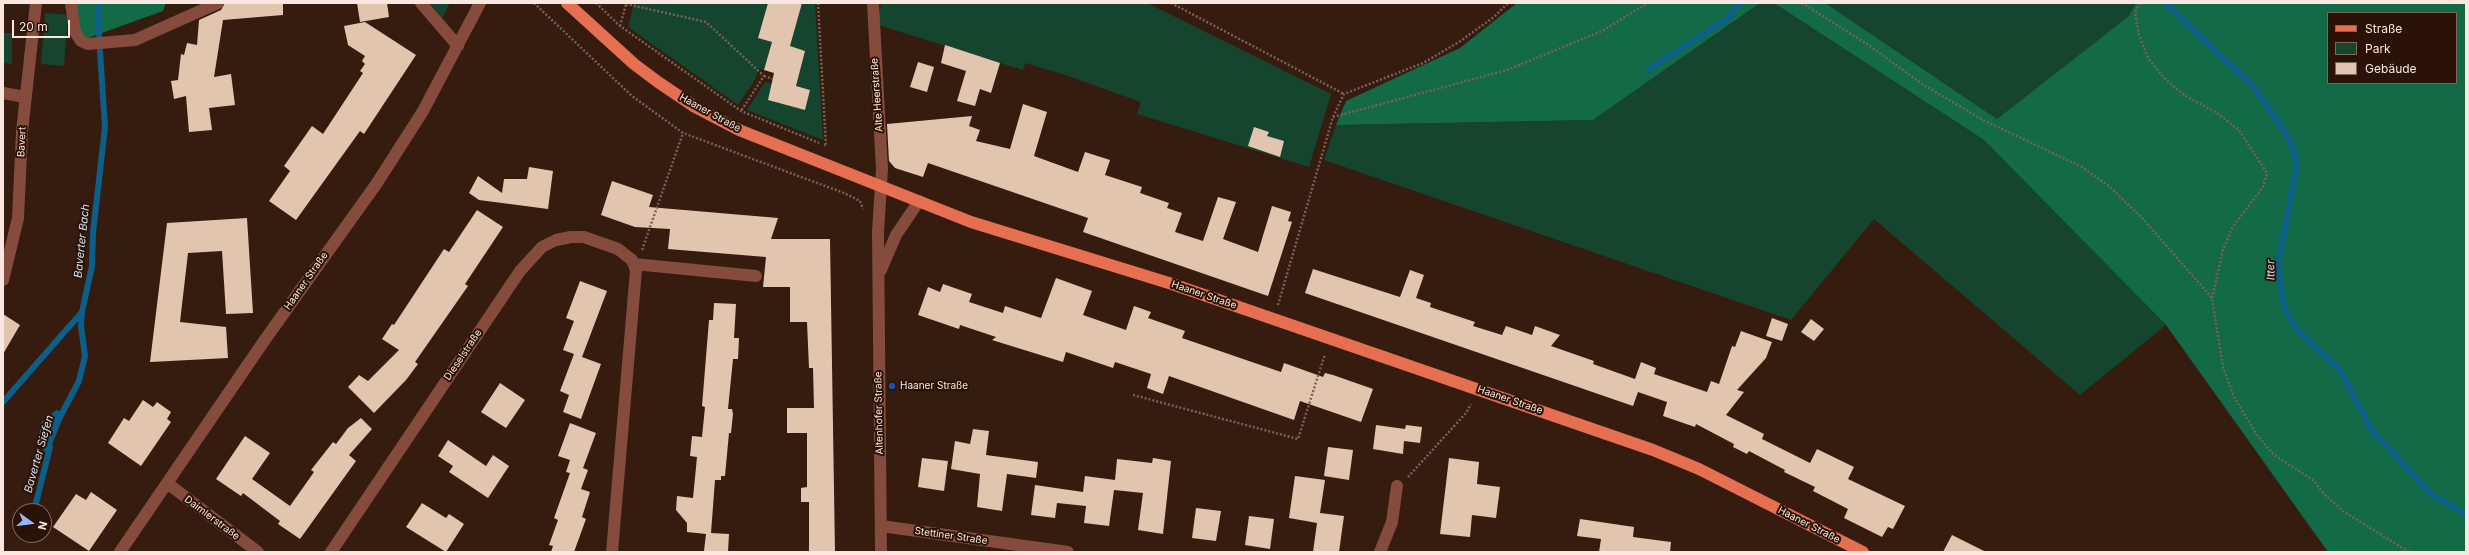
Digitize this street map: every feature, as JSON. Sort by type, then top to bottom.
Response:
[{"type":"main road","name":"Haaner Straße","points":[[567,3],[634,64],[695,107],[739,130],[971,222],[1172,284],[1673,458],[1863,552]]},
{"type":"street","name":"Bavert","points":[[3,280],[18,212],[25,97],[36,3]]},
{"type":"street","points":[[71,3],[75,32],[81,41],[88,44],[135,40],[218,3]]},
{"type":"street","points":[[421,3],[458,46]]},
{"type":"street","name":"Haaner Straße","points":[[120,552],[264,341],[377,183],[423,111],[480,3]]},
{"type":"street","name":"Alte Heerstraße","points":[[873,8],[882,187]]},
{"type":"street","points":[[3,93],[25,97]]},
{"type":"street","name":"Altenhofer Straße","points":[[881,552],[878,232],[882,187]]},
{"type":"street","name":"Altenhofer Straße","points":[[878,275],[896,235],[919,201]]},
{"type":"street","name":"Dieselstraße","points":[[331,552],[500,300],[533,255],[556,240],[570,237],[584,237],[618,249],[634,264]]},
{"type":"street","points":[[612,552],[635,286],[634,264],[756,276]]},
{"type":"street","name":"Daimlerstraße","points":[[167,484],[258,552]]},
{"type":"street","points":[[1380,552],[1392,522],[1397,486]]},
{"type":"street","name":"Stettiner Straße","points":[[881,526],[1068,552]]},
{"type":"path","points":[[596,3],[620,26],[741,111],[826,146],[818,3]]},
{"type":"path","points":[[620,26],[626,3],[706,22],[764,76],[773,79]]},
{"type":"path","points":[[1171,3],[1344,94]]},
{"type":"path","points":[[1274,319],[1333,117],[1344,94],[1423,63],[1459,42],[1494,17],[1508,3]]},
{"type":"path","points":[[1333,117],[1507,70],[1602,30],[1648,3]]},
{"type":"path","points":[[1802,3],[1870,46],[1929,88],[1983,120],[2082,167],[2110,187],[2143,219],[2212,298]]},
{"type":"path","points":[[2140,3],[2135,13],[2139,35],[2148,58],[2164,78],[2184,95],[2217,113],[2239,130],[2267,173],[2262,187],[2232,228],[2223,250],[2212,298],[2223,367],[2234,397],[2257,435],[2273,454],[2314,481],[2322,493],[2343,511],[2409,552]]},
{"type":"path","points":[[741,111],[764,76]]},
{"type":"path","points":[[634,264],[645,244],[683,133]]},
{"type":"path","points":[[1133,395],[1298,439],[1330,338]]},
{"type":"path","points":[[1397,486],[1411,474],[1466,413],[1479,390]]},
{"type":"green space","points":[[76,3],[166,3],[163,11],[88,38],[80,32]]},
{"type":"green space","points":[[430,3],[450,3],[442,18]]},
{"type":"green space","points":[[634,3],[768,3],[758,38],[772,42],[764,70],[758,68],[756,78],[738,105],[628,27]]},
{"type":"green space","points":[[802,3],[815,3],[823,140],[747,110],[765,82],[772,84],[805,110],[810,90],[793,85],[797,78],[805,51],[790,46]]},
{"type":"green space","points":[[881,3],[1147,3],[1331,94],[1309,167],[1137,114],[1141,102],[1065,75],[1025,63],[1023,70],[878,25]]},
{"type":"green space","points":[[1517,3],[1760,3],[1593,120],[1336,125],[1346,101],[1460,48]]},
{"type":"green space","points":[[1760,3],[1774,3],[1984,140],[2166,325],[2080,395],[1874,219],[1791,320],[1324,160],[1336,125],[1593,120]]},
{"type":"green space","points":[[1774,3],[1825,3],[1997,119],[2129,16],[2136,3],[2466,3],[2466,552],[2328,552],[2166,325],[1984,140]]},
{"type":"green space","points":[[1825,3],[2136,3],[2130,16],[1997,119]]},
{"type":"green space","points":[[45,13],[68,15],[64,66],[41,64]]},
{"type":"green space","points":[[3,33],[12,33],[12,64],[3,63]]},
{"type":"water","points":[[56,410],[63,412],[63,417],[50,450],[44,452],[39,438],[41,423]]},
{"type":"building","points":[[225,3],[283,3],[283,15],[223,20],[214,77],[231,74],[235,105],[209,108],[212,130],[189,132],[186,96],[174,99],[171,81],[178,80],[181,54],[184,55],[187,43],[197,45],[199,20],[221,10]]},
{"type":"building","points":[[357,3],[387,3],[389,17],[360,22]]},
{"type":"building","points":[[768,3],[802,3],[790,46],[805,51],[796,86],[810,90],[805,110],[768,100],[774,73],[764,70],[772,42],[758,38]]},
{"type":"building","points":[[365,22],[416,55],[364,134],[360,131],[296,220],[269,201],[290,171],[284,166],[312,126],[323,134],[363,73],[360,71],[365,64],[362,61],[365,56],[348,45],[344,26]]},
{"type":"building","points":[[945,45],[1000,63],[991,93],[980,89],[975,106],[957,101],[966,71],[941,63]]},
{"type":"building","points":[[918,62],[934,67],[927,92],[910,87]]},
{"type":"building","points":[[1023,104],[1047,112],[1034,156],[1078,172],[1085,152],[1110,160],[1105,175],[1142,187],[1140,193],[1169,203],[1167,208],[1182,213],[1175,232],[1203,241],[1218,197],[1236,202],[1223,239],[1258,252],[1272,206],[1291,212],[1288,221],[1292,222],[1268,296],[1083,232],[1088,218],[928,163],[923,177],[895,168],[889,161],[887,124],[972,116],[969,126],[980,130],[976,141],[1010,149]]},
{"type":"building","points":[[1254,127],[1269,132],[1267,136],[1284,141],[1280,157],[1248,146]]},
{"type":"building","points":[[529,167],[553,171],[548,209],[479,200],[469,193],[478,176],[502,193],[504,179],[527,179]]},
{"type":"building","points":[[612,181],[653,195],[649,207],[778,218],[771,239],[830,239],[835,552],[809,552],[809,502],[801,502],[801,488],[807,487],[807,433],[787,433],[787,408],[814,408],[813,368],[809,368],[807,322],[790,322],[790,287],[763,287],[766,257],[668,249],[670,229],[635,227],[601,215]]},
{"type":"building","points":[[477,210],[503,227],[465,284],[468,286],[415,362],[418,364],[406,380],[374,413],[348,387],[359,375],[368,381],[399,350],[382,339],[392,324],[394,325],[444,249],[449,252]]},
{"type":"building","points":[[247,218],[253,313],[226,314],[222,251],[188,253],[180,322],[226,327],[228,358],[150,362],[167,223]]},
{"type":"building","points":[[1313,269],[1400,297],[1410,270],[1424,275],[1416,298],[1431,303],[1430,307],[1475,322],[1473,326],[1502,335],[1506,326],[1532,335],[1535,326],[1560,335],[1551,346],[1594,361],[1593,364],[1635,379],[1641,362],[1656,368],[1654,374],[1707,392],[1711,381],[1719,384],[1732,346],[1735,347],[1741,331],[1772,342],[1766,358],[1737,390],[1744,392],[1726,415],[1764,434],[1762,439],[1810,463],[1817,449],[1854,467],[1848,479],[1905,506],[1893,529],[1888,527],[1882,537],[1844,518],[1848,509],[1813,491],[1815,487],[1784,472],[1785,470],[1749,451],[1747,454],[1733,447],[1734,444],[1696,424],[1695,427],[1663,416],[1667,402],[1638,392],[1633,406],[1305,293]]},
{"type":"building","points":[[1056,278],[1092,291],[1083,315],[1126,330],[1134,306],[1151,312],[1148,318],[1185,331],[1182,338],[1281,372],[1284,363],[1323,377],[1325,373],[1373,389],[1361,422],[1300,401],[1294,420],[1169,376],[1163,394],[1147,388],[1151,374],[1115,362],[1113,368],[1066,352],[1063,362],[992,340],[996,337],[960,325],[959,329],[918,315],[928,287],[940,292],[943,284],[972,294],[969,302],[1003,313],[1005,306],[1041,318]]},
{"type":"building","points":[[580,281],[607,291],[582,357],[601,364],[581,419],[563,412],[569,395],[560,391],[574,354],[563,350],[574,321],[566,318]]},
{"type":"building","points":[[714,303],[736,304],[734,338],[739,338],[738,359],[733,359],[728,409],[732,409],[733,414],[731,433],[729,433],[725,476],[721,476],[721,480],[715,480],[711,533],[729,534],[728,552],[704,551],[706,534],[687,532],[687,523],[676,510],[677,496],[693,498],[697,457],[690,456],[692,436],[702,437],[705,407],[702,406],[709,320],[713,320]]},
{"type":"building","points":[[3,314],[20,325],[3,354]]},
{"type":"building","points":[[1772,318],[1788,324],[1782,341],[1766,336]]},
{"type":"building","points":[[1811,319],[1824,329],[1814,341],[1801,332]]},
{"type":"building","points":[[500,383],[525,400],[506,428],[481,412]]},
{"type":"building","points":[[143,400],[153,407],[157,402],[171,412],[167,419],[171,422],[141,466],[108,443],[124,418],[129,421]]},
{"type":"building","points":[[361,418],[372,429],[349,455],[356,461],[300,539],[278,524],[280,521],[243,493],[241,496],[216,479],[245,436],[270,453],[252,479],[290,506],[314,472],[311,470],[333,442],[336,444],[348,428]]},
{"type":"building","points":[[570,423],[596,433],[583,468],[588,470],[581,489],[590,492],[582,517],[586,519],[574,552],[551,552],[553,546],[549,545],[558,520],[554,518],[570,473],[566,472],[570,460],[558,456]]},
{"type":"building","points":[[1376,425],[1405,429],[1406,425],[1422,427],[1420,443],[1404,441],[1403,454],[1373,449]]},
{"type":"building","points":[[973,429],[989,431],[986,455],[1038,462],[1036,478],[1007,474],[1002,511],[977,507],[980,474],[951,469],[955,441],[970,444]]},
{"type":"building","points":[[448,440],[486,466],[493,455],[509,466],[488,498],[449,472],[453,466],[438,456]]},
{"type":"building","points":[[1328,447],[1353,450],[1349,480],[1324,476]]},
{"type":"building","points":[[922,458],[948,461],[944,491],[918,487]]},
{"type":"building","points":[[1153,458],[1171,461],[1163,534],[1138,530],[1143,493],[1114,490],[1109,526],[1084,523],[1086,506],[1057,503],[1055,518],[1031,515],[1035,485],[1083,492],[1085,476],[1115,480],[1117,459],[1152,463]]},
{"type":"building","points":[[1449,458],[1479,462],[1477,484],[1500,487],[1496,518],[1472,515],[1470,537],[1440,534]]},
{"type":"building","points":[[1295,476],[1325,480],[1320,513],[1344,516],[1339,552],[1313,552],[1317,523],[1289,518]]},
{"type":"building","points":[[91,492],[117,510],[89,551],[53,527],[76,494],[86,500]]},
{"type":"building","points":[[422,503],[446,518],[449,514],[464,524],[446,552],[406,527]]},
{"type":"building","points":[[1196,508],[1221,511],[1216,541],[1192,538]]},
{"type":"building","points":[[1249,516],[1274,519],[1270,549],[1245,545]]},
{"type":"building","points":[[1580,519],[1634,527],[1633,537],[1671,542],[1670,552],[1599,552],[1601,539],[1577,536]]},
{"type":"building","points":[[1952,535],[1986,552],[1943,552]]},
{"type":"waterway","name":"Baverter Bach","points":[[98,3],[99,35]]},
{"type":"waterway","points":[[1649,69],[1730,17],[1732,11],[1742,3]]},
{"type":"waterway","name":"Itter","points":[[2165,3],[2254,87],[2290,140],[2297,165],[2278,263],[2284,308],[2298,331],[2340,370],[2371,429],[2432,495],[2466,514]]},
{"type":"waterway","name":"Baverter Bach","points":[[3,402],[82,312],[92,266],[93,233],[105,127],[100,51]]},
{"type":"waterway","name":"Baverter Siefen","points":[[59,419],[79,381],[85,356],[81,326],[82,312]]},
{"type":"waterway","name":"Baverter Siefen","points":[[36,503],[50,447]]},
{"type":"place","name":"Haaner Straße","points":[[892,386]]}]
